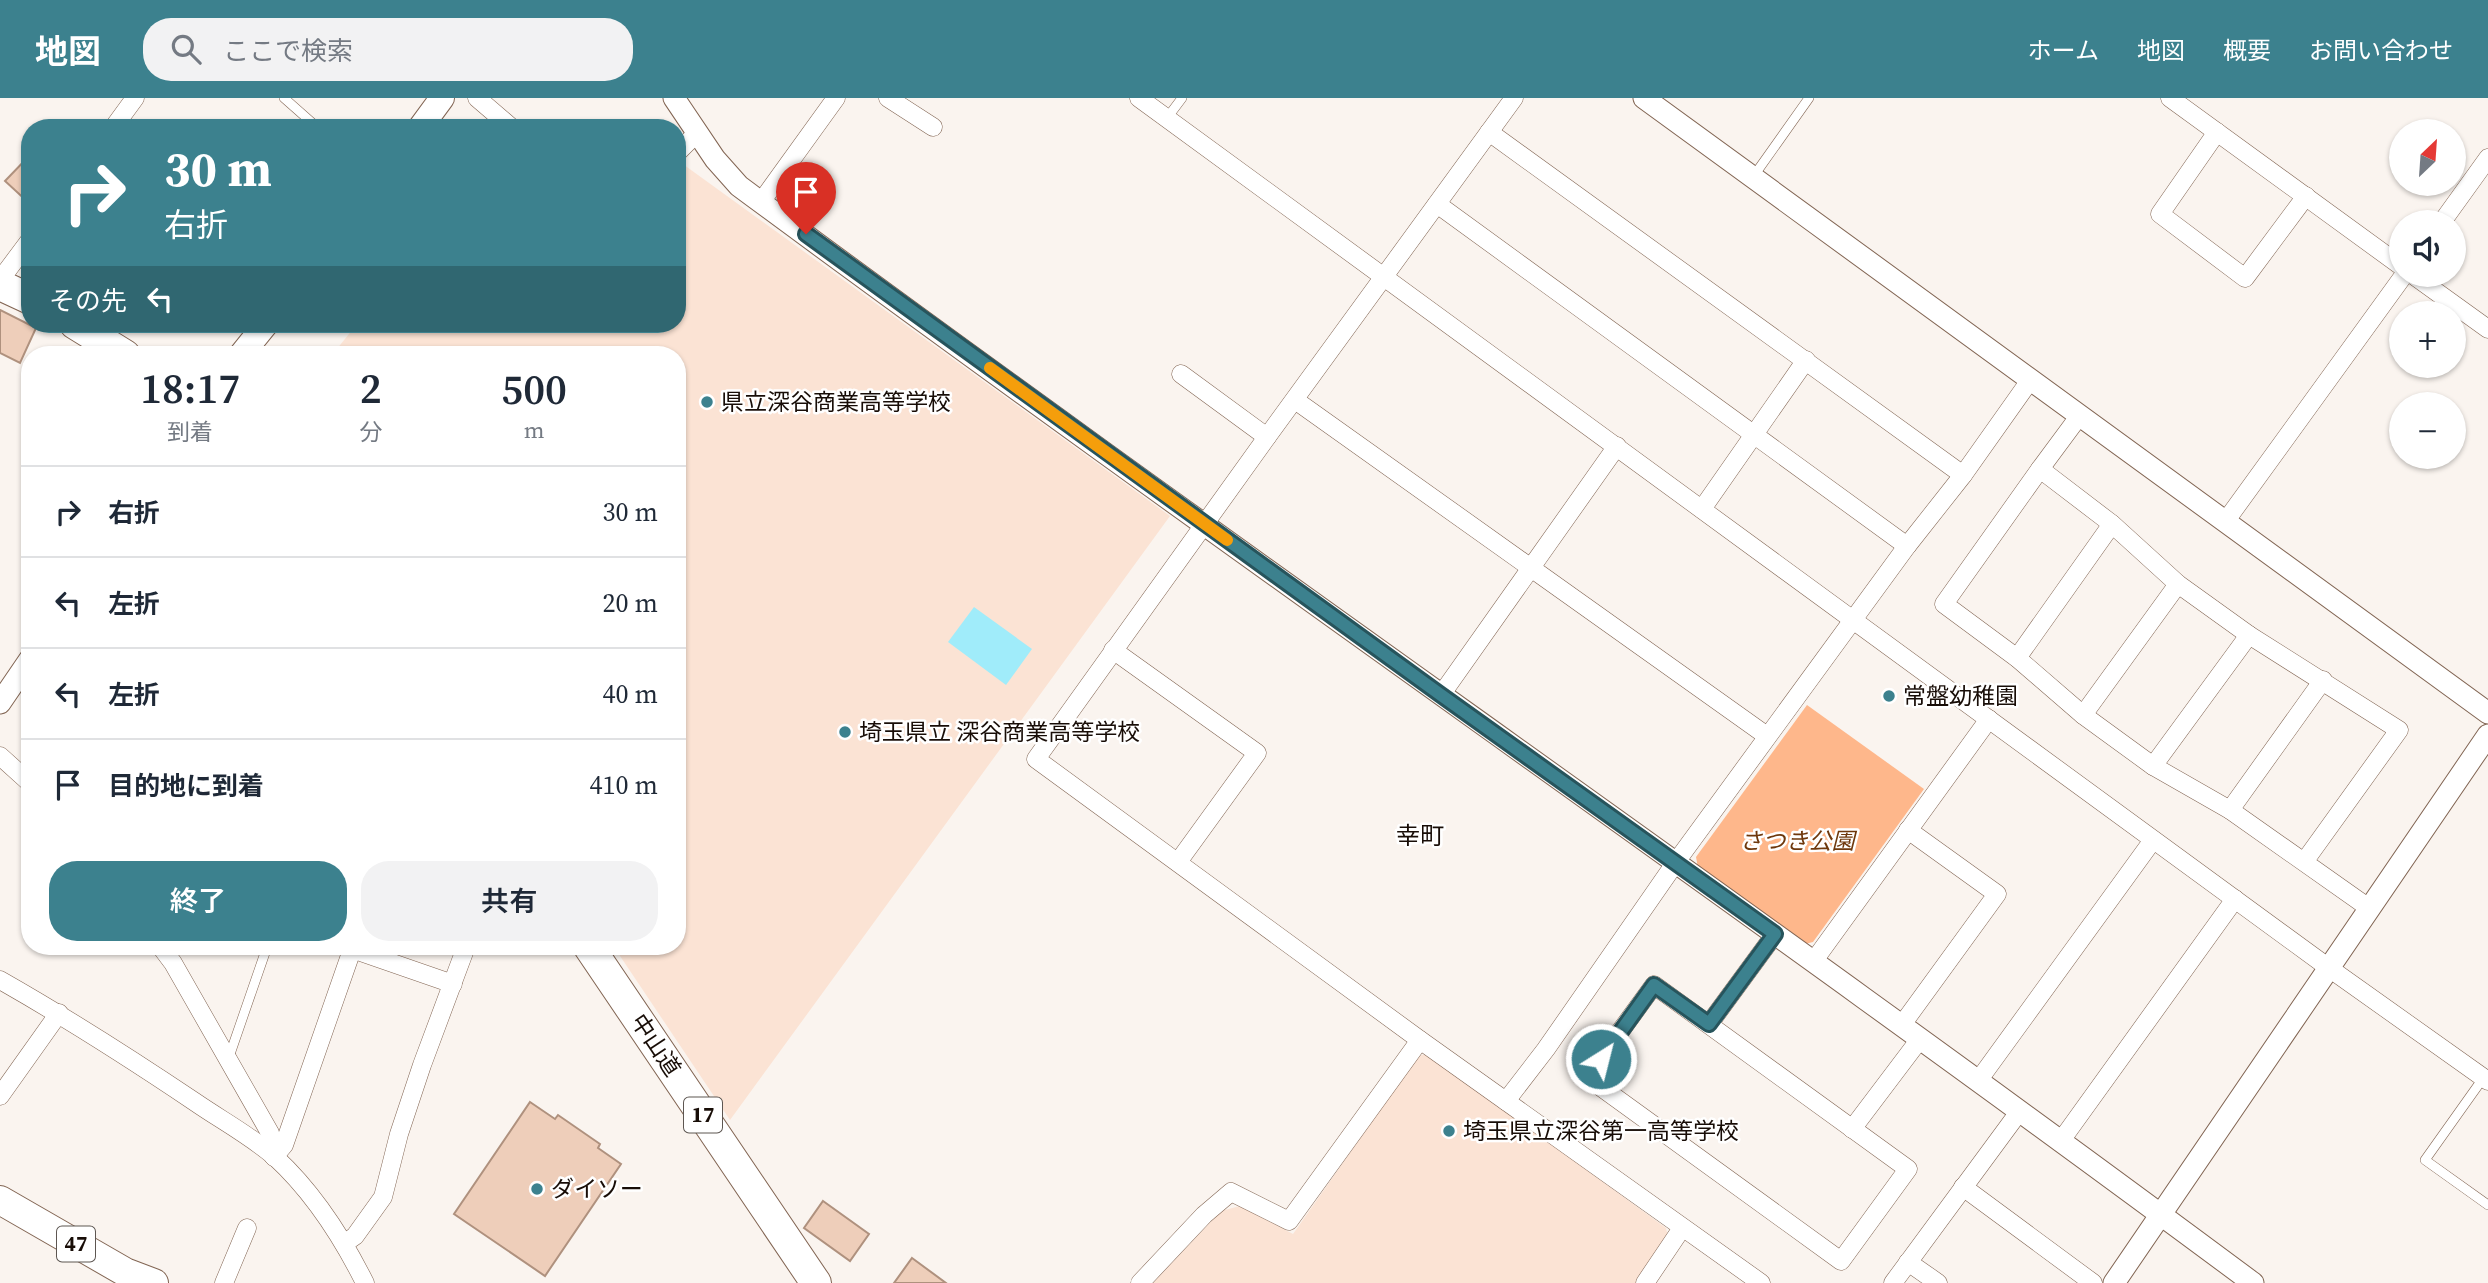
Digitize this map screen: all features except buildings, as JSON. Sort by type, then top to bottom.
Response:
[{"type":"highway","points":[[0,283],[21,294]]},
{"type":"highway","points":[[90,333],[110,346]]},
{"type":"highway","name":"中山道","points":[[594,955],[816,1283]]},
{"type":"main road","points":[[427,119],[442,98]]},
{"type":"main road","name":"47","points":[[0,1200],[122,1277],[154,1283]]},
{"type":"street","points":[[120,119],[135,98]]},
{"type":"street","points":[[477,98],[502,119]]},
{"type":"street","points":[[674,98],[726,173],[761,202],[1676,862],[2253,1283]]},
{"type":"street","points":[[761,202],[836,98]]},
{"type":"street","points":[[888,98],[933,127]]},
{"type":"street","points":[[1139,98],[2329,968],[2486,1079]]},
{"type":"street","points":[[1514,98],[1266,437],[1035,760],[1420,1040],[1761,1283]]},
{"type":"street","points":[[1644,98],[2488,713]]},
{"type":"street","points":[[2171,98],[2389,257]]},
{"type":"street","points":[[1489,132],[1963,475]]},
{"type":"street","points":[[2217,132],[2160,214],[2245,278],[2306,196]]},
{"type":"street","points":[[686,144],[697,133]]},
{"type":"street","points":[[2451,210],[2488,158]]},
{"type":"street","points":[[1437,204],[1907,546]]},
{"type":"street","points":[[0,283],[21,253]]},
{"type":"street","points":[[2225,522],[2395,287]]},
{"type":"street","points":[[2430,287],[2488,329]]},
{"type":"street","points":[[1702,509],[1806,359]]},
{"type":"street","points":[[1181,374],[1266,437]]},
{"type":"street","points":[[1506,1101],[1546,1049],[1676,862],[2031,379]]},
{"type":"street","points":[[1295,400],[1768,736]]},
{"type":"street","points":[[2080,415],[1944,604],[2017,658],[2083,715],[2153,766],[2230,810],[2369,908]]},
{"type":"street","points":[[1441,695],[1616,446]]},
{"type":"street","points":[[2040,469],[2112,524],[2178,584],[2249,635],[2399,730],[2304,862]]},
{"type":"street","points":[[2017,658],[2112,524]]},
{"type":"street","points":[[2083,715],[2178,584]]},
{"type":"street","points":[[2153,766],[2249,635]]},
{"type":"street","points":[[1113,650],[1257,753],[1178,862]]},
{"type":"street","points":[[0,703],[21,672]]},
{"type":"street","points":[[2230,810],[2323,680]]},
{"type":"street","points":[[1814,962],[1989,719]]},
{"type":"street","points":[[2114,1283],[2488,735]]},
{"type":"street","points":[[0,756],[21,775]]},
{"type":"street","points":[[1901,1026],[1997,894],[1908,830]]},
{"type":"street","points":[[1978,1081],[2153,839]]},
{"type":"street","points":[[2060,1142],[2235,899]]},
{"type":"street","points":[[1709,1024],[1775,934]]},
{"type":"street","points":[[170,955],[270,1133],[274,1157]]},
{"type":"street","points":[[274,1157],[284,1145],[351,955]]},
{"type":"street","points":[[372,955],[453,984]]},
{"type":"street","points":[[345,1243],[355,1236],[383,1197],[403,1122],[463,955]]},
{"type":"street","points":[[0,980],[59,1013],[128,1057],[274,1157],[302,1187],[345,1243],[365,1283]]},
{"type":"street","points":[[1654,985],[1709,1024],[1908,1169],[1841,1261],[1587,1077],[1654,985]]},
{"type":"street","points":[[0,1096],[59,1013]]},
{"type":"street","points":[[1852,1129],[1920,1039]]},
{"type":"street","points":[[1140,1283],[1204,1215],[1231,1192],[1289,1221],[1420,1040]]},
{"type":"street","points":[[1893,1283],[2019,1112]]},
{"type":"street","points":[[1963,1187],[2093,1283]]},
{"type":"street","points":[[224,1283],[247,1228]]},
{"type":"street","points":[[1645,1283],[1682,1228]]},
{"type":"street","points":[[1908,1262],[1938,1283]]},
{"type":"lane","points":[[284,98],[308,119]]},
{"type":"lane","points":[[1167,118],[1182,98]]},
{"type":"lane","points":[[1753,177],[1809,98]]},
{"type":"lane","points":[[229,1059],[264,955]]},
{"type":"lane","points":[[2486,1079],[2425,1160],[2488,1205]]},
{"type":"shaded area","name":"埼玉県立 深谷商業高等学校","points":[[686,166],[1170,516],[730,1120],[619,955],[686,955],[686,346],[339,346],[350,333],[686,333]]},
{"type":"shaded area","name":"埼玉県立深谷第一高等学校","points":[[1427,1054],[1666,1228],[1668,1237],[1636,1283],[1153,1283],[1221,1211],[1240,1206],[1293,1234],[1418,1056]]},
{"type":"green space","name":"さつき公園","points":[[1807,705],[1924,789],[1813,942],[1805,944],[1698,868],[1696,857]]},
{"type":"water","points":[[974,607],[1032,649],[1006,685],[948,642]]},
{"type":"slow traffic","points":[[990,368],[1227,540]]},
{"type":"place","name":"県立深谷商業高等学校","points":[[707,402]]},
{"type":"place","name":"常盤幼稚園","points":[[1889,696]]},
{"type":"place","name":"埼玉県立 深谷商業高等学校","points":[[845,732]]},
{"type":"place","name":"埼玉県立深谷第一高等学校","points":[[1449,1131]]},
{"type":"place","name":"ダイソー","points":[[537,1189]]},
{"type":"district","name":"幸町","points":[[1420,836]]},
{"type":"route","points":[[806,234],[1775,934],[1709,1024],[1654,985],[1601,1059]]}]
